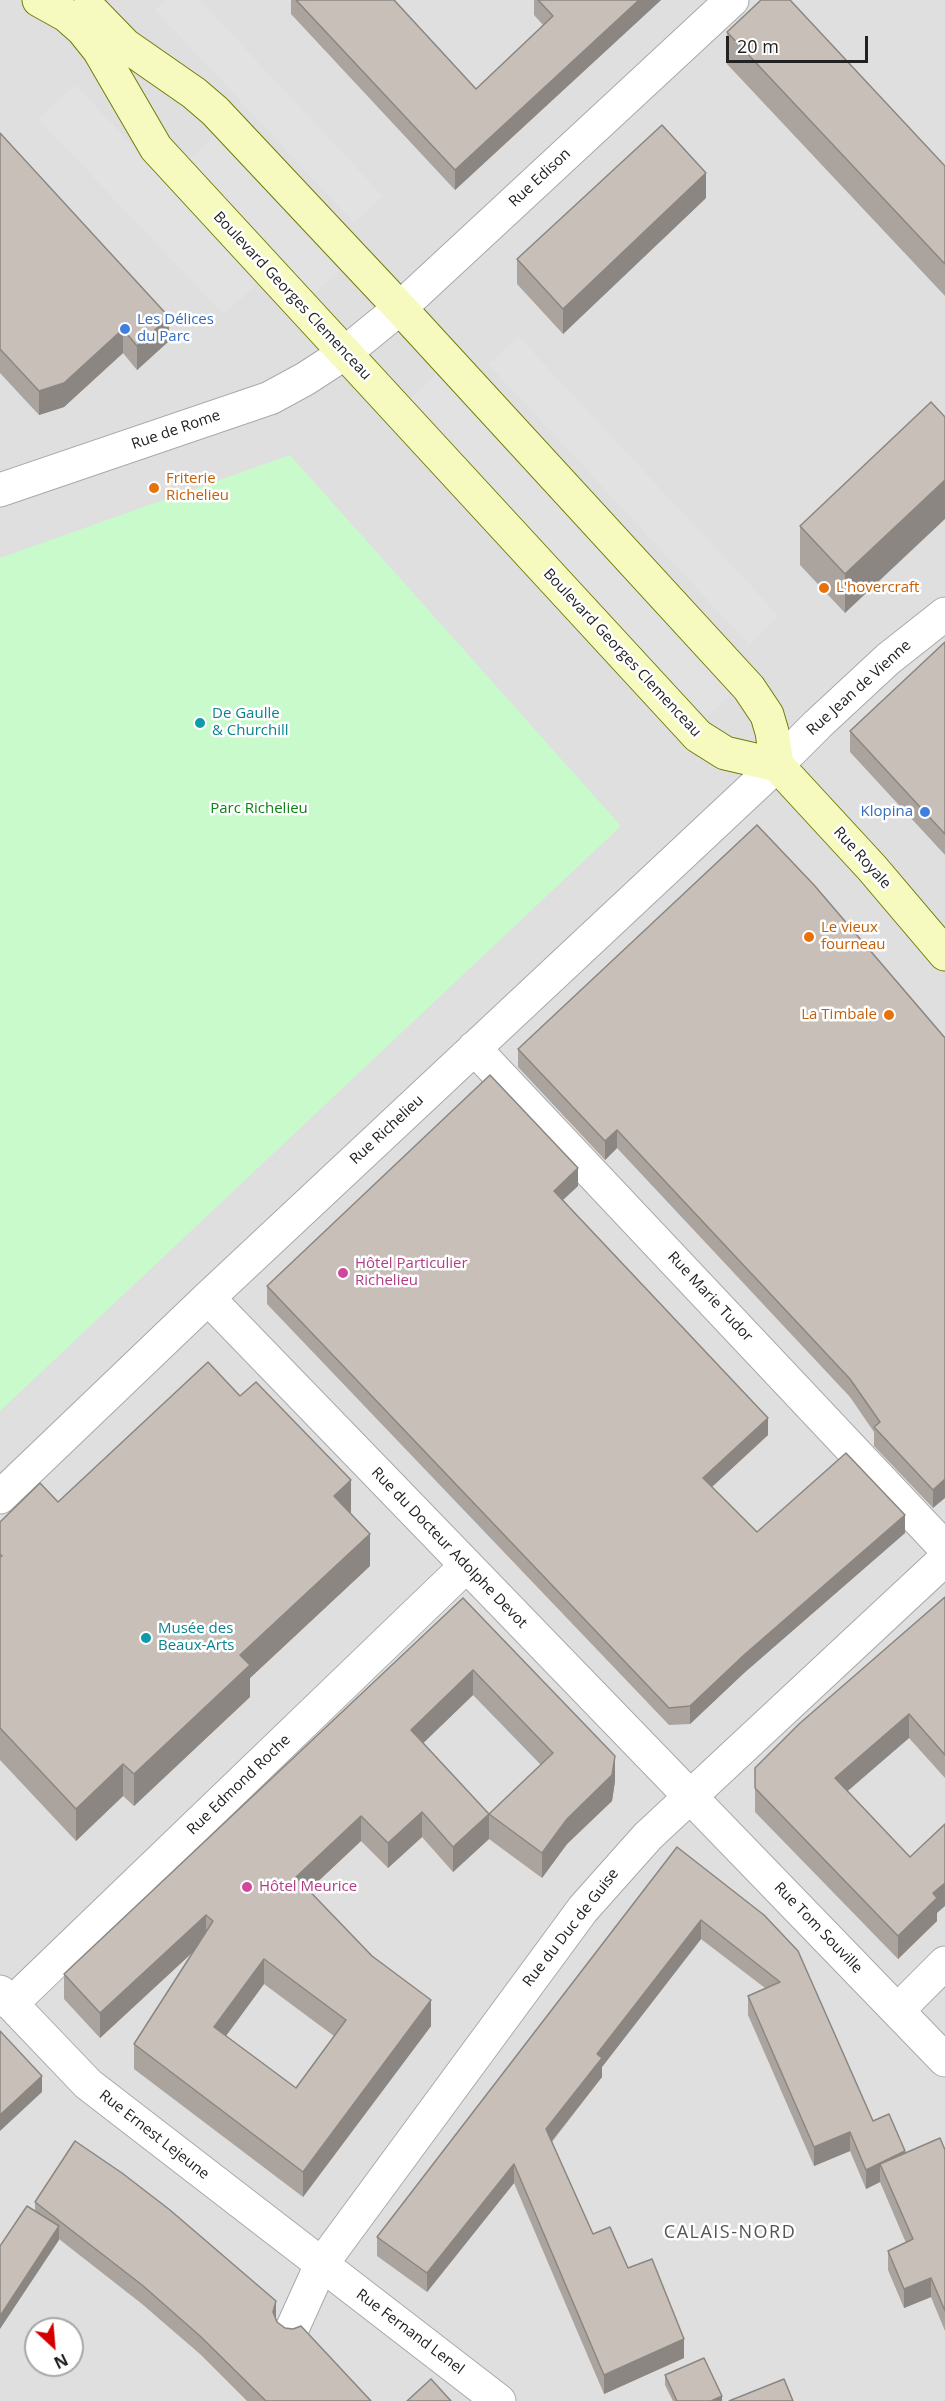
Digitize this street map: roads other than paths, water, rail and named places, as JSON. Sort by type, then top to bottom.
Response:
[{"type":"street","name":"Boulevard Georges Clemenceau","points":[[39,0],[74,21],[93,42],[156,148],[698,736],[726,753],[777,765]]},
{"type":"street","points":[[84,0],[97,18],[125,45],[194,93],[215,111],[400,308],[749,688],[770,723],[777,765]]},
{"type":"street","name":"Rue Edison","points":[[345,353],[400,308],[732,0]]},
{"type":"street","name":"Rue de Rome","points":[[0,490],[270,398],[345,353]]},
{"type":"street","name":"Rue Jean de Vienne","points":[[777,765],[888,659],[945,614]]},
{"type":"street","name":"Rue Royale","points":[[777,765],[872,868],[945,954]]},
{"type":"street","name":"Rue Richelieu","points":[[0,1497],[207,1298],[777,765]]},
{"type":"street","name":"Rue Marie Tudor","points":[[474,1048],[945,1548]]},
{"type":"street","name":"Rue du Docteur Adolphe Devot","points":[[207,1298],[690,1797]]},
{"type":"street","name":"Rue du Duc de Guise","points":[[292,2329],[321,2265],[583,1909],[648,1836],[945,1559]]},
{"type":"street","name":"Rue Edmond Roche","points":[[6,1998],[466,1566]]},
{"type":"street","name":"Rue Tom Souville","points":[[690,1797],[945,2060]]},
{"type":"street","points":[[898,2010],[945,1963]]},
{"type":"street","name":"Rue Ernest Lejeune","points":[[6,1998],[88,2084],[321,2265]]},
{"type":"street","name":"Rue Fernand Lenel","points":[[321,2265],[499,2401]]},
{"type":"place","name":"Les Délices du Parc","points":[[125,329]]},
{"type":"place","name":"Friterie Richelieu","points":[[154,488]]},
{"type":"place","name":"L'hovercraft","points":[[824,588]]},
{"type":"place","name":"De Gaulle & Churchill","points":[[200,723]]},
{"type":"place","name":"Klopina","points":[[925,812]]},
{"type":"place","name":"Le vieux fourneau","points":[[809,937]]},
{"type":"place","name":"La Timbale","points":[[889,1015]]},
{"type":"place","name":"Hôtel Particulier Richelieu","points":[[343,1273]]},
{"type":"place","name":"Musée des Beaux-Arts","points":[[146,1638]]},
{"type":"place","name":"Hôtel Meurice","points":[[247,1887]]},
{"type":"district","name":"CALAIS-NORD","points":[[730,2233]]},
{"type":"park label","name":"Parc Richelieu","points":[[259,809]]}]
